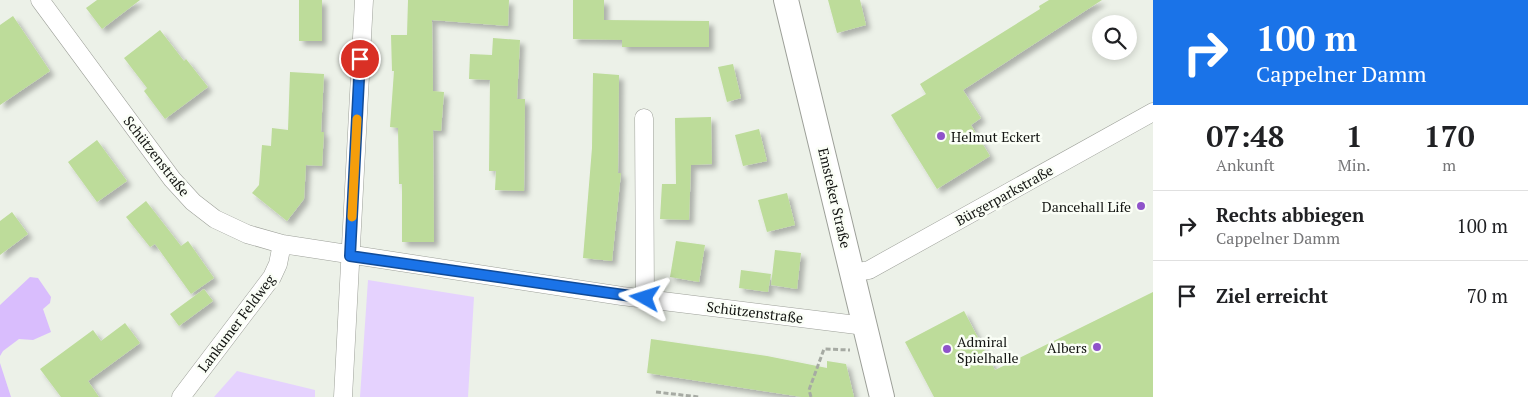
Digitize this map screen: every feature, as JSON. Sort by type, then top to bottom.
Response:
[{"type":"street","name":"Schützenstraße","points":[[40,0],[153,155],[193,202],[215,219],[247,234],[282,244],[350,256],[645,298],[865,326]]},
{"type":"street","points":[[343,397],[364,0]]},
{"type":"street","name":"Emsteker Straße","points":[[786,0],[882,397]]},
{"type":"street","name":"Bürgerparkstraße","points":[[852,273],[869,270],[1153,112]]},
{"type":"street","points":[[644,118],[645,298]]},
{"type":"street","name":"Lankumer Feldweg","points":[[181,397],[272,277],[278,264],[282,244]]},
{"type":"path","points":[[806,397],[824,349],[871,351]]},
{"type":"path","points":[[809,390],[811,397]]},
{"type":"path","points":[[656,392],[699,397]]},
{"type":"shaded area","points":[[30,277],[38,278],[51,297],[50,303],[43,309],[51,332],[33,340],[19,339],[3,351],[0,356],[0,305]]},
{"type":"shaded area","points":[[368,280],[474,297],[468,397],[360,397]]},
{"type":"shaded area","points":[[0,363],[11,397],[0,397]]},
{"type":"shaded area","points":[[237,371],[315,390],[315,397],[214,397]]},
{"type":"building","points":[[97,0],[140,0],[102,29],[86,8]]},
{"type":"building","points":[[299,0],[322,0],[322,41],[299,41]]},
{"type":"building","points":[[408,0],[509,0],[508,26],[432,20],[433,91],[444,92],[441,131],[433,130],[434,242],[402,242],[402,184],[399,184],[398,128],[390,127],[394,71],[392,71],[391,35],[407,35]]},
{"type":"building","points":[[573,0],[604,0],[604,20],[709,21],[709,47],[622,47],[622,40],[573,39]]},
{"type":"building","points":[[828,0],[860,0],[866,25],[837,33]]},
{"type":"building","points":[[1049,0],[1102,0],[963,90],[981,118],[971,125],[990,156],[937,189],[891,115],[926,94],[920,84],[1040,9],[1039,6]]},
{"type":"building","points":[[13,16],[50,71],[0,105],[0,25]]},
{"type":"building","points":[[160,30],[184,61],[186,59],[208,87],[165,119],[144,91],[147,88],[124,58]]},
{"type":"building","points":[[493,38],[520,40],[517,99],[525,99],[524,191],[495,190],[496,171],[489,171],[490,80],[469,79],[470,54],[492,55]]},
{"type":"building","points":[[733,64],[741,98],[727,102],[718,67]]},
{"type":"building","points":[[290,72],[324,74],[321,132],[324,132],[322,166],[306,165],[304,199],[287,221],[252,193],[259,185],[262,145],[271,146],[272,128],[288,130]]},
{"type":"building","points":[[593,73],[619,75],[618,173],[621,173],[612,261],[583,258],[592,148]]},
{"type":"building","points":[[711,117],[712,164],[691,165],[689,220],[660,219],[662,184],[676,184],[675,118]]},
{"type":"building","points":[[759,129],[767,161],[743,166],[735,135]]},
{"type":"building","points":[[97,140],[127,181],[97,202],[68,162]]},
{"type":"building","points":[[787,193],[795,225],[767,232],[758,200]]},
{"type":"building","points":[[146,201],[181,246],[188,241],[214,278],[191,294],[155,244],[150,247],[126,217]]},
{"type":"building","points":[[12,212],[28,234],[0,255],[0,221]]},
{"type":"building","points":[[676,241],[705,245],[699,282],[670,277]]},
{"type":"building","points":[[775,250],[801,253],[797,289],[771,285]]},
{"type":"building","points":[[741,270],[771,274],[768,292],[739,288]]},
{"type":"building","points":[[204,289],[213,301],[179,326],[170,314]]},
{"type":"building","name":"Albers","points":[[1153,292],[1153,397],[934,397],[905,342],[964,311],[995,370]]},
{"type":"building","points":[[125,323],[140,343],[88,381],[99,397],[61,397],[40,369],[93,330],[101,341]]},
{"type":"building","points":[[651,339],[767,356],[827,368],[827,361],[846,364],[854,397],[802,397],[647,373]]},
{"type":"slow traffic","points":[[352,217],[357,119]]},
{"type":"place","name":"Helmut Eckert","points":[[941,136]]},
{"type":"place","name":"Dancehall Life","points":[[1141,206]]},
{"type":"place","name":"Albers","points":[[1097,347]]},
{"type":"place","name":"Admiral Spielhalle","points":[[947,349]]},
{"type":"route","points":[[360,59],[350,256],[645,298]]}]
